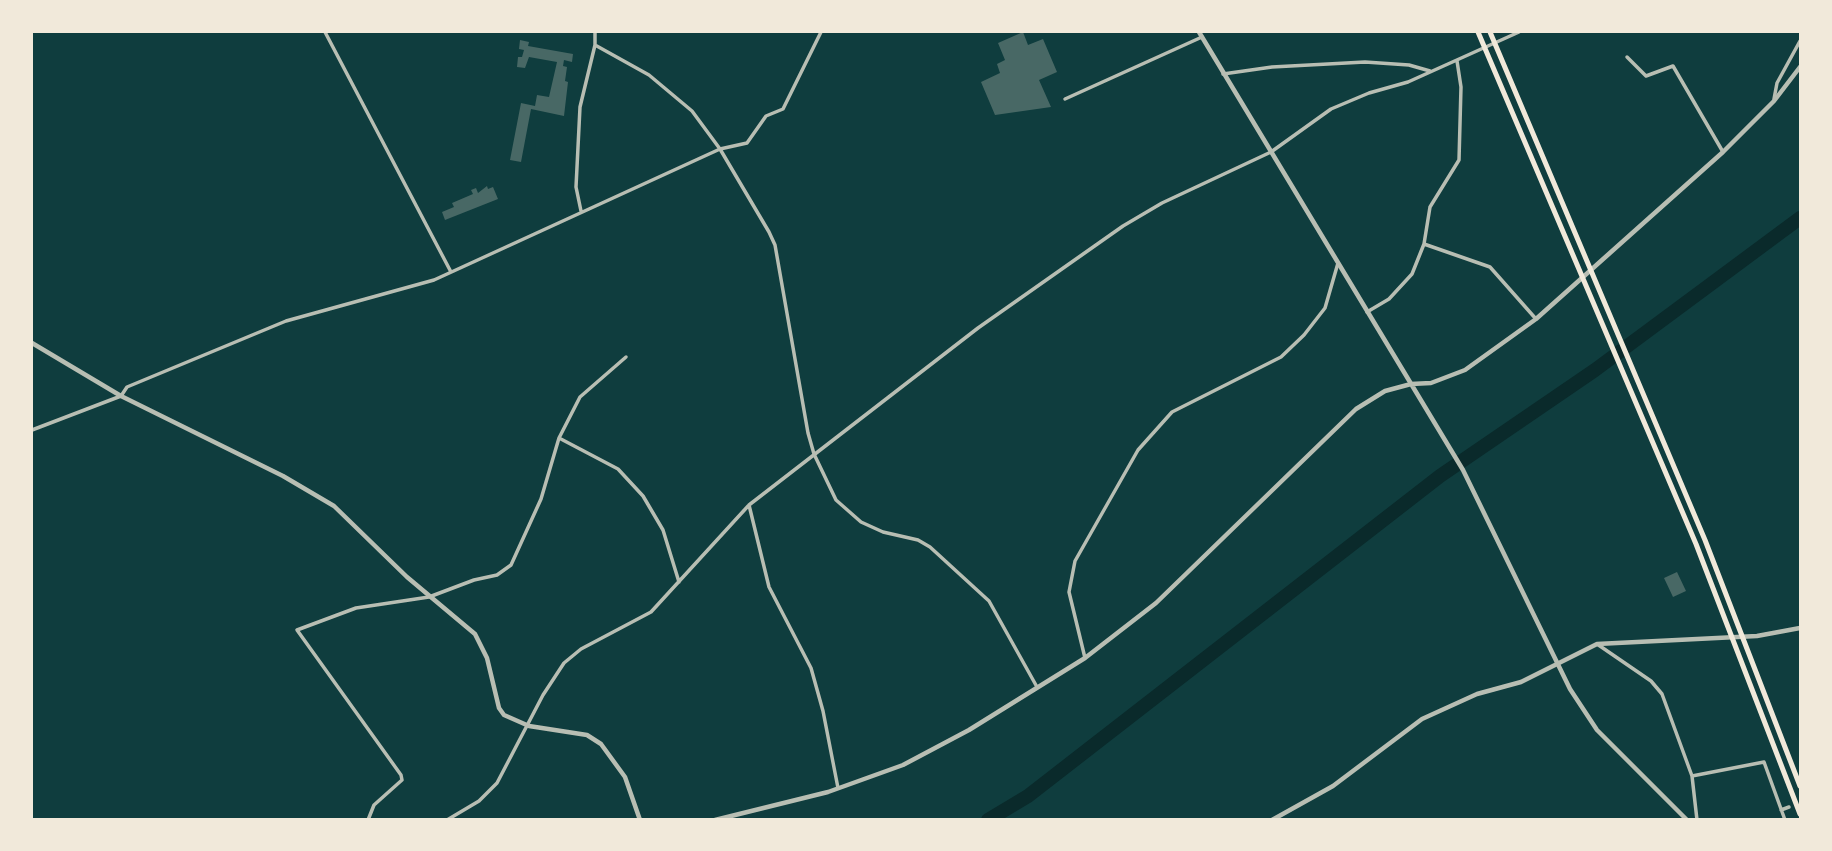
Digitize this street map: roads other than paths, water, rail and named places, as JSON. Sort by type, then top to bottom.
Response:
[{"type":"main road","points":[[1478,32],[1734,637],[1801,814]]},
{"type":"main road","points":[[1490,32],[1744,637],[1801,786]]},
{"type":"street","points":[[325,32],[451,272]]},
{"type":"street","points":[[581,211],[576,187],[580,107],[595,45],[595,32]]},
{"type":"street","points":[[32,430],[121,396],[127,387],[286,321],[434,281],[720,149],[747,143],[766,116],[783,109],[821,32]]},
{"type":"street","points":[[447,820],[479,801],[497,783],[529,726],[542,695],[564,663],[581,649],[651,612],[748,505],[978,328],[1123,226],[1162,202],[1271,152],[1331,109],[1457,61],[1518,32]]},
{"type":"street","points":[[1065,99],[1200,34],[1454,454],[1555,663],[1597,730],[1687,820]]},
{"type":"street","points":[[1774,101],[1777,83],[1801,41]]},
{"type":"street","points":[[595,45],[623,57],[670,91],[692,111],[720,149],[775,245],[814,454],[831,491],[844,508],[861,522],[883,532],[918,540],[930,547],[989,601],[1037,687]]},
{"type":"street","points":[[1627,57],[1646,76],[1673,66],[1723,152]]},
{"type":"street","points":[[1367,312],[1389,299],[1412,274],[1424,244],[1430,207],[1459,160],[1461,87],[1457,61]]},
{"type":"street","points":[[1223,75],[1272,67],[1365,62],[1409,65],[1432,71]]},
{"type":"street","points":[[715,820],[838,789],[876,776],[941,746],[1085,658],[1156,603],[1356,409],[1385,391],[1411,384],[1431,383],[1465,370],[1536,319],[1723,152],[1774,101],[1801,67]]},
{"type":"street","points":[[1424,244],[1490,267],[1536,319]]},
{"type":"street","points":[[1085,658],[1069,592],[1074,561],[1138,450],[1172,412],[1281,358],[1325,308],[1338,263]]},
{"type":"street","points":[[32,343],[121,396],[283,476],[334,506],[429,597],[463,621],[475,634],[487,658],[499,708],[509,719],[529,726],[587,735],[601,744],[625,777],[640,820]]},
{"type":"street","points":[[368,820],[374,805],[402,780],[401,775],[297,630],[356,608],[429,597],[474,580],[497,575],[511,565],[541,499],[559,438],[580,397],[626,357]]},
{"type":"street","points":[[559,438],[618,469],[643,496],[663,530],[679,582]]},
{"type":"street","points":[[748,505],[769,587],[811,668],[838,789]]},
{"type":"street","points":[[1272,820],[1333,786],[1422,719],[1477,694],[1521,682],[1555,663],[1597,645],[1744,637],[1801,628]]},
{"type":"street","points":[[1597,645],[1651,681],[1661,694],[1692,776],[1697,820]]},
{"type":"street","points":[[1692,776],[1764,762],[1785,820]]},
{"type":"street","points":[[1781,810],[1788,807]]},
{"type":"waterway","points":[[988,820],[1028,796],[1440,476],[1595,370],[1800,218]]}]
